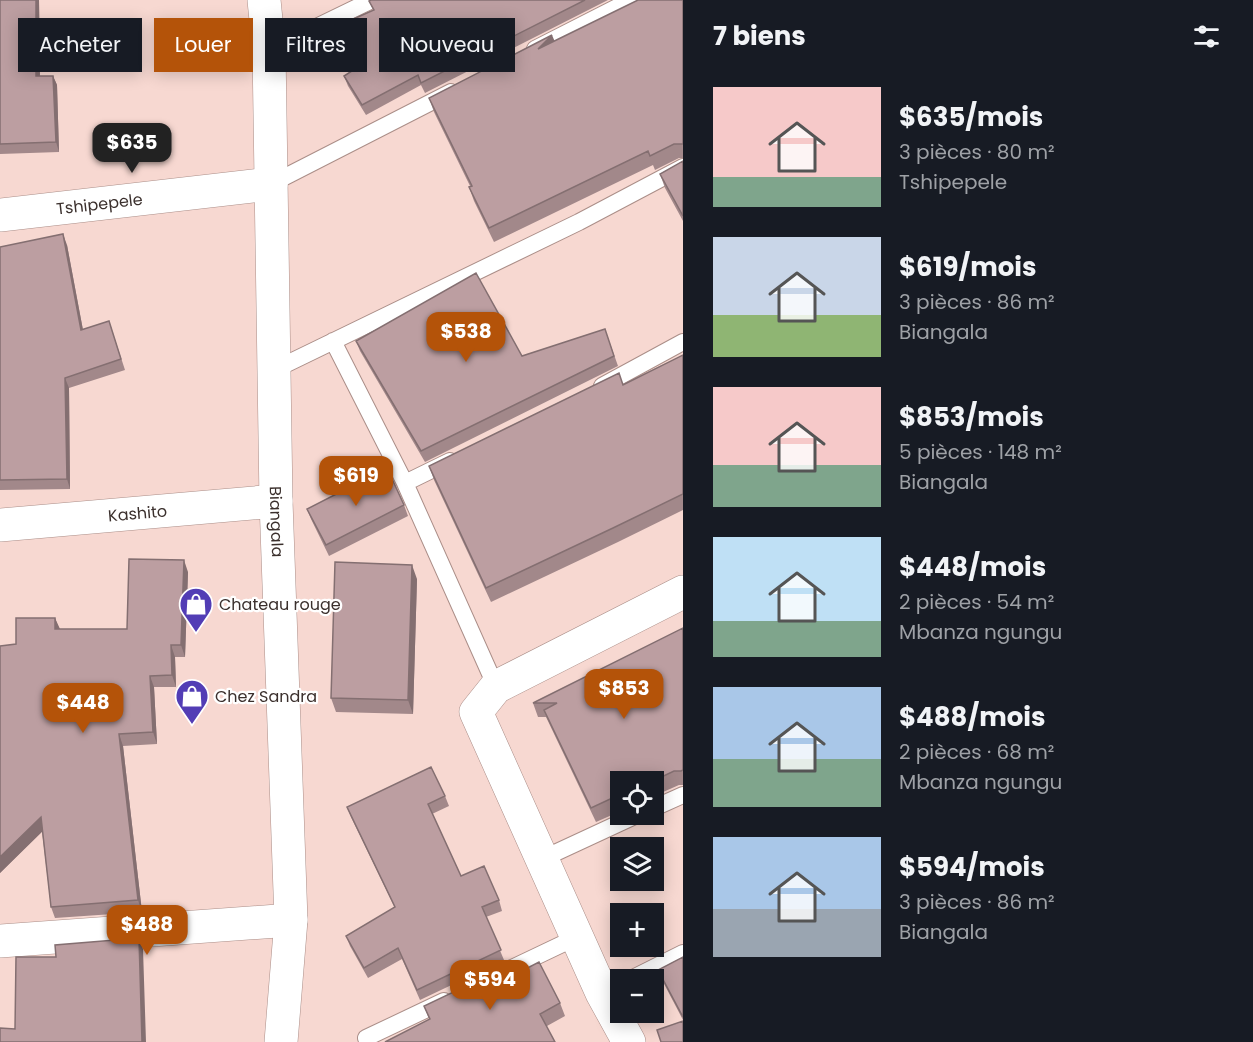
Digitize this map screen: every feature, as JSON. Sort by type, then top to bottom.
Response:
[{"type":"street","name":"Biangala","points":[[264,0],[266,18]]},
{"type":"street","name":"Biangala","points":[[269,72],[276,501],[291,920],[281,1042]]},
{"type":"street","name":"Tshipepele","points":[[0,216],[271,184]]},
{"type":"street","name":"Kashito","points":[[0,525],[276,501]]},
{"type":"street","points":[[610,977],[577,937],[476,712],[496,687],[683,592]]},
{"type":"street","points":[[0,940],[291,920]]},
{"type":"street","points":[[625,1023],[629,1042]]},
{"type":"lane","points":[[335,18],[372,0]]},
{"type":"lane","points":[[525,54],[631,0]]},
{"type":"lane","points":[[271,184],[461,86]]},
{"type":"lane","points":[[274,370],[579,222],[683,167]]},
{"type":"lane","points":[[333,341],[405,483],[496,687]]},
{"type":"lane","points":[[586,394],[683,342]]},
{"type":"lane","points":[[405,483],[469,452]]},
{"type":"lane","points":[[664,804],[683,795]]},
{"type":"lane","points":[[542,859],[615,825]]},
{"type":"lane","points":[[366,1038],[577,937]]},
{"type":"lane","points":[[650,969],[683,953]]},
{"type":"building","points":[[0,0],[36,0],[36,18],[18,18],[18,72],[36,72],[36,76],[53,76],[56,142],[0,144]]},
{"type":"building","points":[[585,0],[515,35],[515,18],[379,18],[379,72],[443,72],[421,83],[418,75],[362,105],[344,76],[350,72],[367,72],[367,18],[356,18],[374,10],[369,1]]},
{"type":"building","points":[[638,0],[683,0],[683,144],[674,144],[650,156],[648,151],[489,228],[469,187],[472,186],[429,98],[480,72],[515,72],[515,54],[552,35],[538,49]]},
{"type":"building","points":[[683,161],[683,216],[660,174]]},
{"type":"building","points":[[63,234],[81,330],[109,321],[121,359],[65,378],[67,479],[0,480],[0,247]]},
{"type":"building","points":[[476,273],[522,356],[605,329],[614,356],[421,451],[356,341]]},
{"type":"building","points":[[683,355],[683,494],[486,588],[429,466],[619,373],[623,385]]},
{"type":"building","points":[[387,468],[404,505],[326,545],[307,509]]},
{"type":"building","points":[[129,559],[184,560],[181,645],[171,645],[172,675],[150,676],[153,732],[119,734],[138,900],[51,907],[41,817],[0,857],[0,646],[16,644],[16,618],[55,618],[55,629],[127,629]]},
{"type":"building","points":[[335,562],[412,565],[408,700],[331,698]]},
{"type":"building","points":[[683,628],[683,770],[681,771],[674,771],[664,776],[664,771],[610,771],[610,799],[591,808],[544,710],[557,703],[533,703]]},
{"type":"building","points":[[431,767],[445,796],[428,804],[461,876],[484,866],[499,900],[482,907],[501,950],[417,990],[398,948],[364,968],[346,936],[395,907],[347,807]]},
{"type":"building","points":[[139,938],[142,1042],[0,1042],[0,1028],[15,1029],[16,957],[56,957],[55,945]]},
{"type":"building","points":[[683,957],[683,1017],[664,981],[664,969],[660,969]]},
{"type":"building","points":[[539,962],[560,1003],[540,1014],[555,1042],[385,1042],[430,1019],[424,1006],[508,966],[512,976]]},
{"type":"building","points":[[683,1021],[683,1042],[661,1042],[657,1030]]},
{"type":"place","name":"Chateau rouge","points":[[196,633]]},
{"type":"place","name":"Chez Sandra","points":[[192,725]]}]
